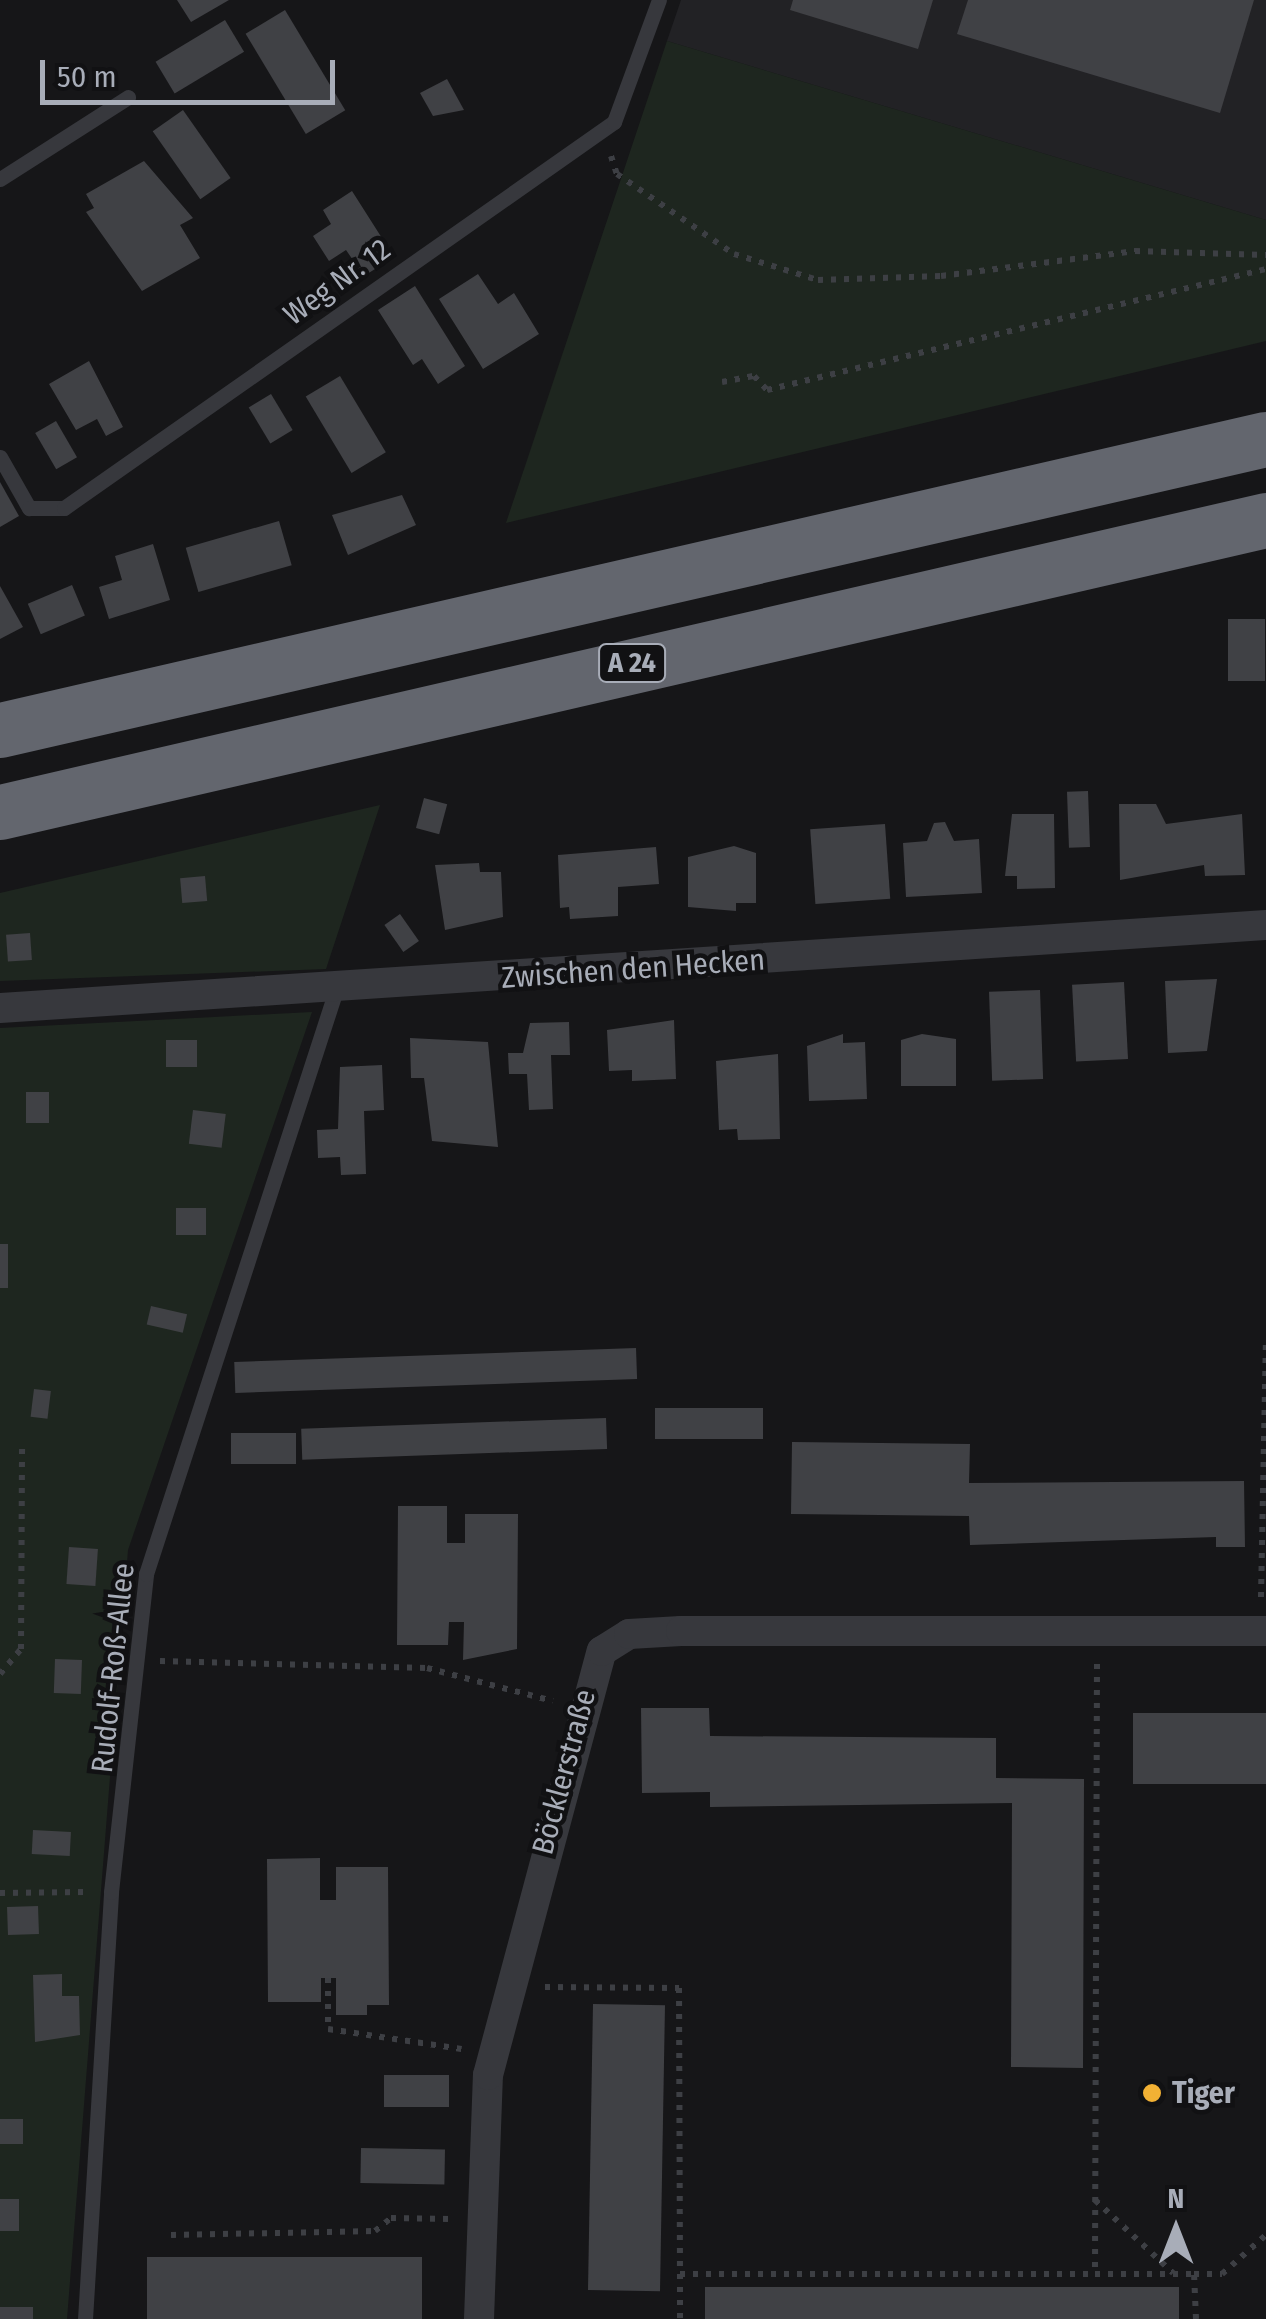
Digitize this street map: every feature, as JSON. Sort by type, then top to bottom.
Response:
[{"type":"highway","points":[[0,730],[1266,439]]},
{"type":"highway","name":"A 24","points":[[0,812],[1266,520]]},
{"type":"street","name":"Zwischen den Hecken","points":[[0,1008],[336,990],[1266,925]]},
{"type":"street","name":"Böcklerstraße","points":[[479,2319],[478,2220],[493,2053],[580,1708],[602,1651],[629,1634],[1264,1631]]},
{"type":"lane","points":[[614,122],[659,0]]},
{"type":"lane","points":[[0,179],[128,96]]},
{"type":"lane","name":"Weg Nr. 12","points":[[0,456],[29,508],[64,508],[614,122]]},
{"type":"lane","name":"Rudolf-Roß-Allee","points":[[84,2319],[111,1892],[146,1574],[172,1483],[336,990]]},
{"type":"path","points":[[614,122],[608,145],[617,174],[734,254],[818,280],[940,276],[1136,251],[1266,254]]},
{"type":"path","points":[[722,382],[754,376],[766,390],[1266,269]]},
{"type":"path","points":[[1264,1631],[1266,1344]]},
{"type":"path","points":[[0,1674],[21,1649],[22,1443]]},
{"type":"path","points":[[1095,2274],[1097,1631]]},
{"type":"path","points":[[138,1660],[428,1668],[580,1708]]},
{"type":"path","points":[[0,1893],[111,1892]]},
{"type":"path","points":[[328,1978],[328,2029],[493,2053]]},
{"type":"path","points":[[509,1986],[679,1988],[680,2319]]},
{"type":"path","points":[[1096,2200],[1174,2274]]},
{"type":"path","points":[[171,2235],[478,2220]]},
{"type":"path","points":[[680,2274],[1222,2274],[1266,2235]]},
{"type":"path","points":[[1194,2274],[1196,2319]]},
{"type":"shaded area","points":[[681,0],[1266,0],[1266,220],[667,41]]},
{"type":"shaded area","points":[[667,41],[1266,220],[1266,341],[506,523]]},
{"type":"shaded area","points":[[380,805],[326,969],[0,981],[0,893]]},
{"type":"shaded area","points":[[312,1012],[128,1550],[67,2319],[0,2319],[0,1028]]},
{"type":"building","points":[[177,0],[229,0],[191,22]]},
{"type":"building","points":[[793,0],[933,0],[918,49],[790,10]]},
{"type":"building","points":[[968,0],[1254,0],[1220,113],[957,34]]},
{"type":"building","points":[[285,10],[345,110],[306,134],[246,34]]},
{"type":"building","points":[[225,20],[244,52],[175,93],[156,62]]},
{"type":"building","points":[[447,79],[464,110],[433,116],[420,93]]},
{"type":"building","points":[[183,110],[231,178],[200,199],[153,131]]},
{"type":"building","points":[[144,161],[193,218],[180,225],[200,258],[142,291],[86,212],[94,208],[86,194]]},
{"type":"building","points":[[352,191],[394,257],[364,276],[346,250],[329,261],[313,236],[331,224],[323,210]]},
{"type":"building","points":[[478,274],[498,304],[514,293],[539,334],[483,369],[439,299]]},
{"type":"building","points":[[415,286],[465,366],[438,384],[422,359],[413,365],[378,310]]},
{"type":"building","points":[[89,361],[123,427],[106,436],[97,419],[76,430],[49,384]]},
{"type":"building","points":[[340,376],[386,452],[352,473],[306,397]]},
{"type":"building","points":[[271,394],[293,430],[270,443],[249,407]]},
{"type":"building","points":[[56,421],[77,457],[56,469],[35,433]]},
{"type":"building","points":[[0,482],[19,516],[0,527]]},
{"type":"building","points":[[402,495],[416,525],[348,555],[332,515]]},
{"type":"building","points":[[279,521],[292,565],[198,592],[186,548]]},
{"type":"building","points":[[153,544],[170,600],[109,619],[99,587],[122,580],[115,556]]},
{"type":"building","points":[[72,585],[85,615],[41,634],[28,604]]},
{"type":"building","points":[[0,586],[23,627],[0,639]]},
{"type":"building","points":[[1228,619],[1265,619],[1265,681],[1228,681]]},
{"type":"building","points":[[1088,791],[1090,847],[1069,848],[1067,792]]},
{"type":"building","points":[[424,798],[447,804],[439,834],[416,828]]},
{"type":"building","points":[[1119,804],[1156,804],[1166,824],[1242,814],[1245,875],[1205,876],[1204,865],[1120,880]]},
{"type":"building","points":[[1012,814],[1054,814],[1055,888],[1017,889],[1017,876],[1005,876]]},
{"type":"building","points":[[945,822],[954,841],[979,839],[982,893],[906,897],[903,843],[927,841],[934,823]]},
{"type":"building","points":[[885,824],[890,899],[815,904],[810,829]]},
{"type":"building","points":[[734,846],[756,853],[756,903],[736,903],[736,911],[688,907],[688,857]]},
{"type":"building","points":[[656,847],[659,884],[618,887],[618,916],[570,919],[569,907],[560,908],[558,855]]},
{"type":"building","points":[[479,863],[480,872],[501,872],[503,917],[445,930],[435,865]]},
{"type":"building","points":[[205,876],[207,901],[182,903],[180,878]]},
{"type":"building","points":[[400,914],[419,941],[403,952],[384,925]]},
{"type":"building","points":[[30,933],[32,960],[8,962],[6,935]]},
{"type":"building","points":[[1217,979],[1207,1051],[1168,1053],[1165,981]]},
{"type":"building","points":[[1124,982],[1128,1059],[1076,1062],[1072,985]]},
{"type":"building","points":[[1040,990],[1043,1079],[992,1081],[989,992]]},
{"type":"building","points":[[674,1020],[676,1079],[632,1081],[632,1070],[609,1071],[607,1030]]},
{"type":"building","points":[[569,1022],[570,1055],[551,1055],[553,1109],[529,1110],[527,1074],[509,1074],[508,1053],[523,1053],[530,1023]]},
{"type":"building","points":[[843,1034],[843,1043],[865,1042],[867,1099],[809,1101],[807,1046]]},
{"type":"building","points":[[922,1034],[956,1039],[956,1086],[901,1086],[901,1040]]},
{"type":"building","points":[[410,1038],[488,1042],[498,1147],[432,1141],[424,1078],[411,1078]]},
{"type":"building","points":[[166,1040],[197,1040],[197,1067],[166,1067]]},
{"type":"building","points":[[778,1054],[780,1139],[738,1140],[737,1129],[719,1130],[716,1061]]},
{"type":"building","points":[[382,1065],[384,1110],[364,1111],[366,1174],[341,1175],[340,1157],[318,1158],[317,1130],[338,1129],[340,1067]]},
{"type":"building","points":[[26,1092],[49,1092],[49,1123],[26,1123]]},
{"type":"building","points":[[193,1110],[226,1114],[222,1148],[189,1144]]},
{"type":"building","points":[[176,1208],[206,1208],[206,1235],[176,1235]]},
{"type":"building","points":[[0,1244],[8,1244],[8,1288],[0,1288]]},
{"type":"building","points":[[151,1306],[187,1314],[183,1333],[147,1325]]},
{"type":"building","points":[[636,1348],[637,1379],[235,1393],[234,1362]]},
{"type":"building","points":[[34,1389],[51,1391],[47,1419],[31,1417]]},
{"type":"building","points":[[655,1408],[763,1408],[763,1439],[655,1439]]},
{"type":"building","points":[[606,1418],[607,1449],[302,1460],[301,1429]]},
{"type":"building","points":[[231,1433],[296,1433],[296,1464],[231,1464]]},
{"type":"building","points":[[792,1442],[970,1444],[969,1483],[1244,1481],[1245,1547],[1216,1547],[1216,1537],[970,1545],[969,1516],[791,1514]]},
{"type":"building","points":[[398,1506],[447,1506],[447,1543],[465,1543],[465,1514],[518,1514],[517,1649],[463,1660],[464,1622],[449,1622],[448,1645],[397,1645]]},
{"type":"building","points":[[69,1547],[98,1549],[95,1586],[66,1584]]},
{"type":"building","points":[[55,1659],[82,1660],[81,1694],[54,1693]]},
{"type":"building","points":[[641,1708],[709,1708],[710,1736],[996,1738],[996,1778],[1084,1779],[1083,2068],[1011,2067],[1012,1803],[710,1807],[710,1792],[642,1793]]},
{"type":"building","points":[[1133,1713],[1266,1713],[1266,1784],[1133,1784]]},
{"type":"building","points":[[33,1830],[71,1832],[70,1856],[32,1854]]},
{"type":"building","points":[[320,1858],[320,1900],[336,1900],[336,1867],[388,1867],[389,2005],[367,2005],[367,2015],[336,2015],[336,1978],[321,1978],[321,2002],[268,2002],[267,1859]]},
{"type":"building","points":[[38,1906],[39,1934],[8,1935],[7,1907]]},
{"type":"building","points":[[62,1974],[62,1996],[79,1996],[80,2035],[35,2042],[33,1975]]},
{"type":"building","points":[[593,2004],[665,2005],[660,2291],[588,2290]]},
{"type":"building","points":[[384,2075],[449,2075],[449,2107],[384,2107]]},
{"type":"building","points":[[0,2119],[23,2119],[23,2144],[0,2144]]},
{"type":"building","points":[[361,2148],[445,2149],[444,2184],[360,2183]]},
{"type":"building","points":[[0,2199],[19,2199],[19,2231],[0,2231]]},
{"type":"building","points":[[147,2257],[422,2257],[422,2319],[147,2319]]},
{"type":"building","points":[[705,2287],[1179,2287],[1179,2319],[705,2319]]},
{"type":"building","points":[[0,2307],[33,2307],[33,2319],[0,2319]]},
{"type":"place","name":"Tiger","points":[[1152,2093]]}]
